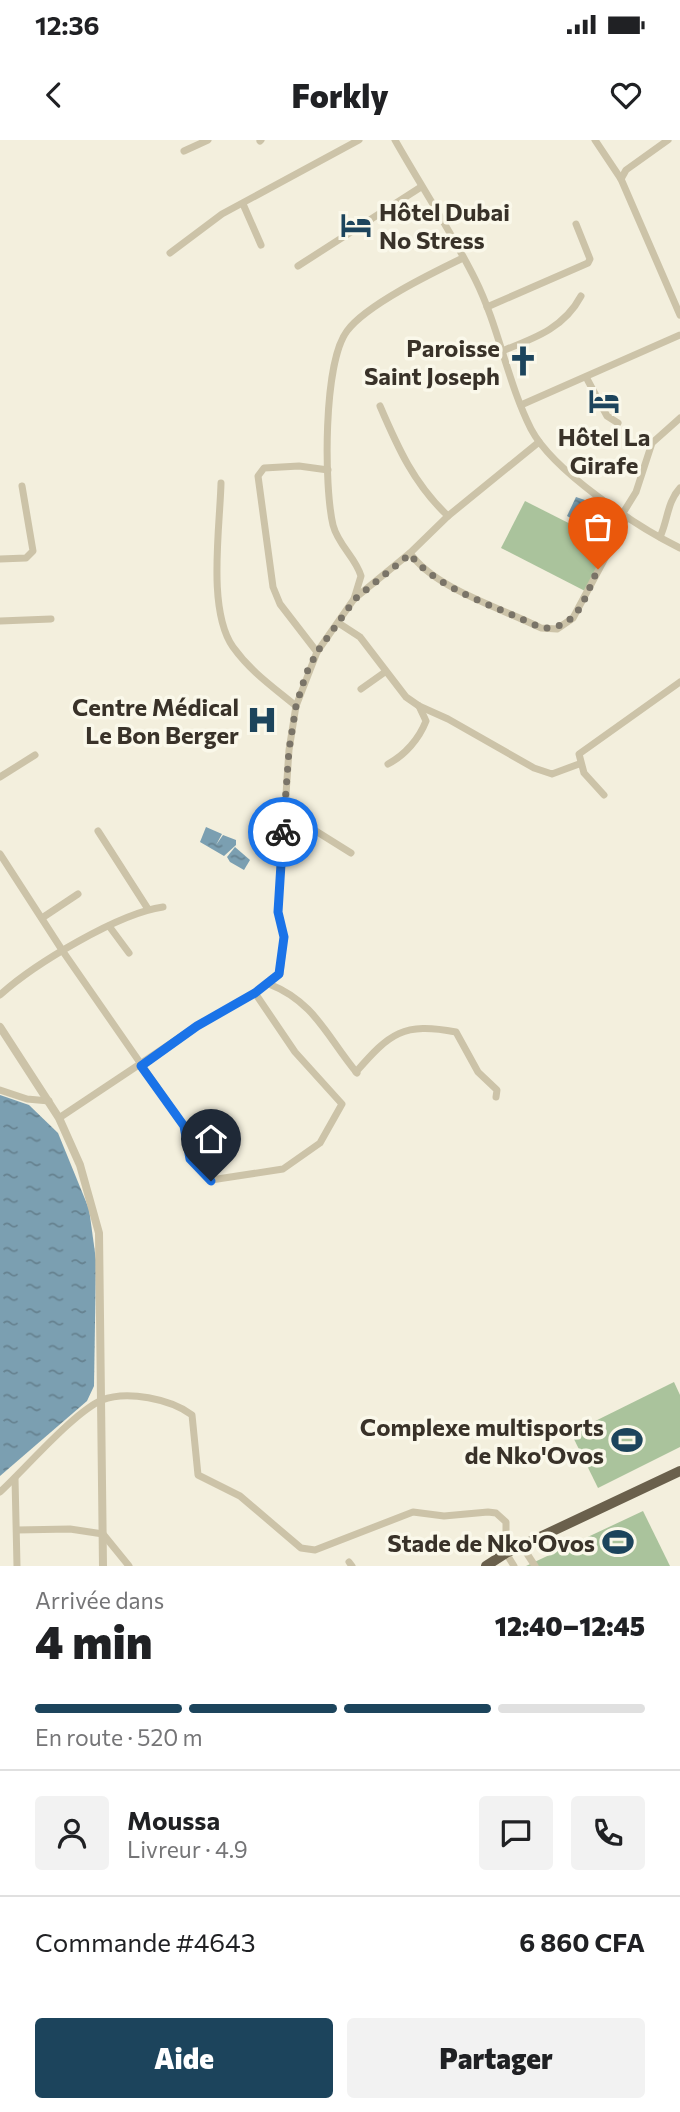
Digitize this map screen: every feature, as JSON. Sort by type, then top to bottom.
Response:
[{"type":"highway","points":[[486,1566],[506,1553],[680,1471]]},
{"type":"street","points":[[184,151],[208,140]]},
{"type":"street","points":[[170,253],[222,214],[359,140]]},
{"type":"street","points":[[395,140],[463,258],[487,307],[521,405],[539,442],[566,469],[625,515],[680,548]]},
{"type":"street","points":[[595,140],[621,179],[680,315]]},
{"type":"street","points":[[621,179],[626,170],[668,140]]},
{"type":"street","points":[[298,267],[421,187]]},
{"type":"street","points":[[243,204],[261,245]]},
{"type":"street","points":[[487,307],[588,263],[590,259],[576,224]]},
{"type":"street","points":[[59,1118],[141,1066],[197,1026],[269,984],[279,974],[284,937],[278,912],[284,817],[296,706],[317,652],[340,624],[355,599],[361,576],[338,541],[334,528],[328,470],[329,394],[347,331],[373,308],[463,258]]},
{"type":"street","points":[[502,351],[550,332],[576,306],[581,296]]},
{"type":"street","points":[[521,405],[680,335]]},
{"type":"street","points":[[586,377],[607,416],[618,423]]},
{"type":"street","points":[[380,406],[408,470],[421,489],[448,516]]},
{"type":"street","points":[[410,554],[417,564],[437,578],[541,628],[557,629],[573,618],[636,492],[653,443],[680,418]]},
{"type":"street","points":[[355,599],[410,554],[448,516],[539,442]]},
{"type":"street","points":[[317,652],[280,604],[272,587],[258,476],[264,468],[299,466],[328,470]]},
{"type":"street","points":[[221,483],[221,622],[231,645],[260,679],[296,706]]},
{"type":"street","points":[[0,559],[26,558],[33,551],[22,486]]},
{"type":"street","points":[[660,537],[668,517],[670,499],[680,488]]},
{"type":"street","points":[[0,621],[51,619]]},
{"type":"street","points":[[340,624],[373,651],[406,697],[419,706],[534,768],[552,774],[579,764]]},
{"type":"street","points":[[361,689],[385,671]]},
{"type":"street","points":[[604,795],[579,764],[579,754],[680,682]]},
{"type":"street","points":[[388,764],[400,758],[422,732],[426,721],[419,706]]},
{"type":"street","points":[[0,777],[35,755]]},
{"type":"street","points":[[284,817],[303,823],[351,853]]},
{"type":"street","points":[[98,831],[148,909]]},
{"type":"street","points":[[0,854],[64,953],[184,1126],[190,1159],[211,1181],[283,1169],[320,1143],[342,1104],[295,1052],[255,993]]},
{"type":"street","points":[[42,918],[78,894]]},
{"type":"street","points":[[0,995],[109,926],[148,909],[163,907]]},
{"type":"street","points":[[109,926],[129,953]]},
{"type":"street","points":[[269,984],[290,992],[304,1002],[357,1073],[380,1044],[410,1027],[428,1027],[456,1032],[478,1072],[497,1090],[496,1097]]},
{"type":"street","points":[[0,1027],[59,1118],[80,1165],[99,1233],[103,1566]]},
{"type":"street","points":[[0,1090],[27,1099],[49,1101]]},
{"type":"street","points":[[0,1492],[72,1423],[101,1400],[142,1398],[167,1402],[187,1411],[193,1420],[198,1475],[240,1496],[301,1548],[315,1550],[413,1512],[436,1516],[488,1512],[496,1513],[506,1522],[506,1553],[514,1566]]},
{"type":"street","points":[[15,1478],[17,1566]]},
{"type":"street","points":[[17,1530],[70,1530],[103,1534],[130,1566]]},
{"type":"street","points":[[522,1546],[535,1566]]},
{"type":"green space","points":[[525,501],[610,544],[585,591],[501,548]]},
{"type":"green space","points":[[590,510],[613,521],[605,537],[581,525]]},
{"type":"green space","name":"Complexe multisports de Nko'Ovos","points":[[674,1382],[680,1395],[680,1447],[598,1488],[571,1433]]},
{"type":"green space","name":"Stade de Nko'Ovos","points":[[643,1511],[670,1566],[526,1566]]},
{"type":"water","points":[[576,497],[585,500],[576,521],[567,516]]},
{"type":"water","points":[[206,827],[222,834],[216,845],[223,835],[236,840],[236,845],[224,856],[200,842]]},
{"type":"water","points":[[235,847],[250,860],[244,870],[230,862],[227,857]]},
{"type":"water","points":[[0,1095],[29,1105],[58,1133],[89,1209],[96,1260],[94,1386],[87,1401],[0,1476]]},
{"type":"way so far","points":[[283,832],[289,750],[296,706],[306,674],[317,652],[340,624],[355,599],[410,554],[417,564],[437,578],[541,628],[557,629],[573,618],[598,569]]},
{"type":"place","name":"Hôtel Dubai No Stress","points":[[356,225]]},
{"type":"place","name":"Paroisse Saint Joseph","points":[[523,361]]},
{"type":"place","name":"Hôtel La Girafe","points":[[604,401]]},
{"type":"place","name":"Centre Médical Le Bon Berger","points":[[262,720]]},
{"type":"place","name":"Complexe multisports de Nko'Ovos","points":[[627,1440]]},
{"type":"place","name":"Stade de Nko'Ovos","points":[[618,1542]]},
{"type":"route","points":[[211,1181],[190,1159],[184,1126],[176,1119],[141,1066],[197,1026],[269,984],[279,974],[284,937],[278,912],[283,832]]}]
